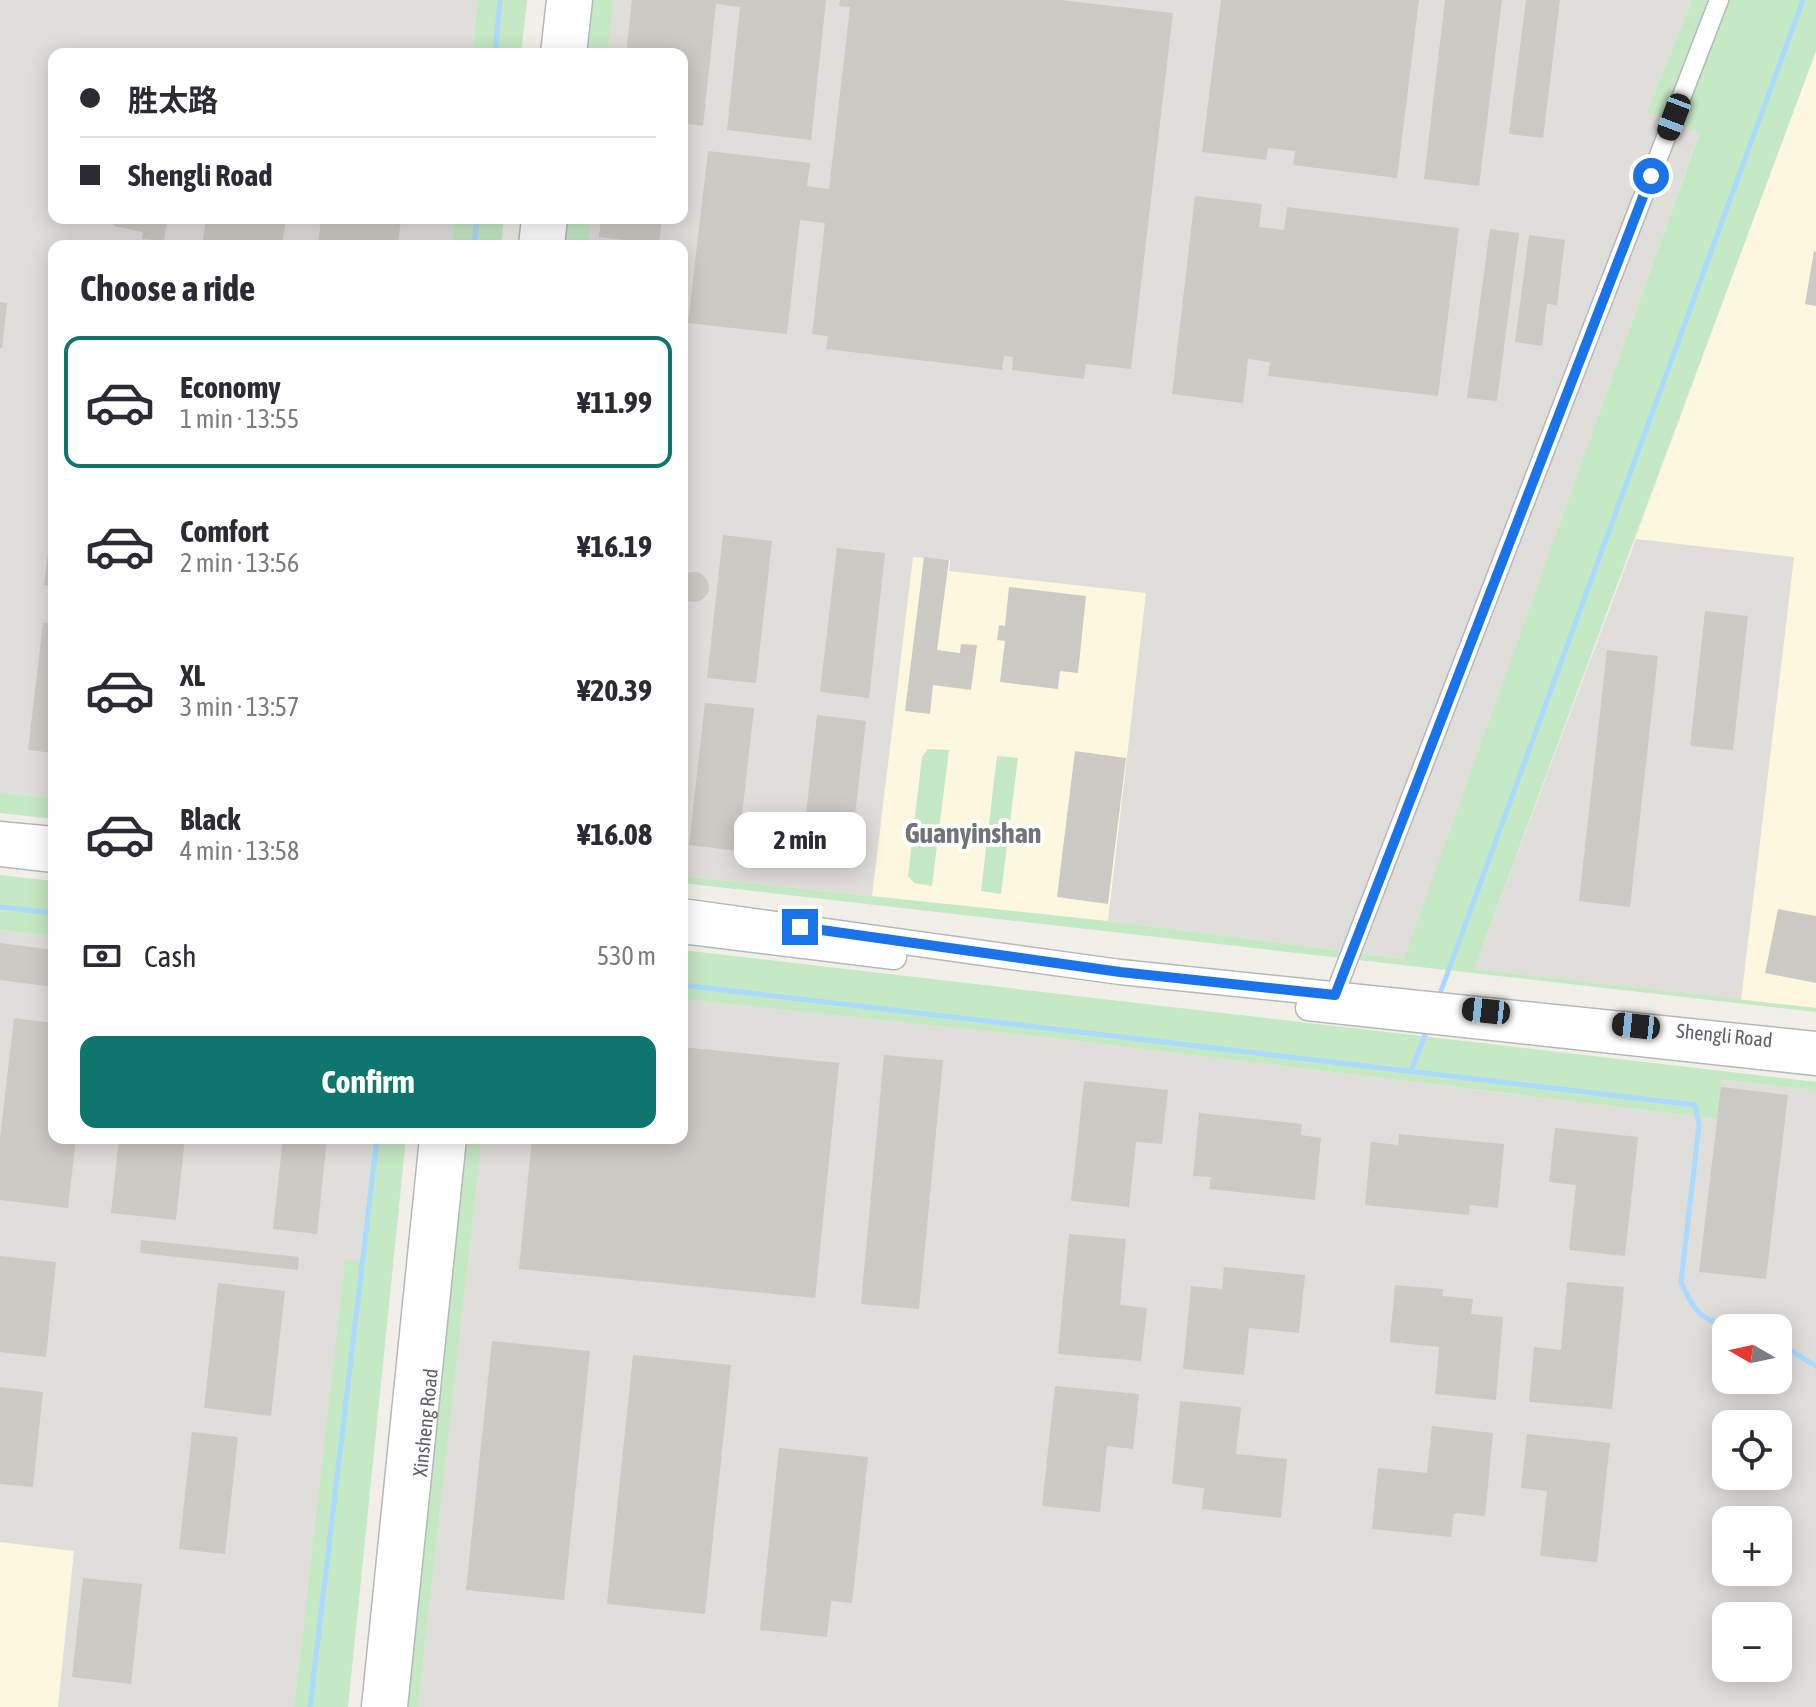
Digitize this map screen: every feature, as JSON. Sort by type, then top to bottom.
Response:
[{"type":"street","points":[[554,48],[559,0]]},
{"type":"street","points":[[575,48],[580,0]]},
{"type":"street","points":[[1332,1003],[1719,0]]},
{"type":"street","points":[[0,834],[48,838]]},
{"type":"street","points":[[0,854],[48,859]]},
{"type":"street","name":"Shengli Road","points":[[688,912],[1332,1003]]},
{"type":"street","name":"Shengli Road","points":[[688,932],[1119,987],[1397,1010],[1816,1063]]},
{"type":"street","name":"Shengli Road","points":[[1454,1017],[1816,1044]]},
{"type":"street","name":"Xinsheng Road","points":[[374,1707],[431,1144]]},
{"type":"street","name":"Xinsheng Road","points":[[395,1707],[453,1144]]},
{"type":"shaded area","points":[[0,0],[478,0],[473,48],[48,48],[48,224],[454,224],[453,240],[48,240],[48,797],[0,793]]},
{"type":"shaded area","points":[[613,0],[1692,0],[1647,112],[1700,131],[1405,959],[1108,921],[1146,593],[949,571],[950,560],[913,557],[872,896],[688,877],[688,240],[589,240],[591,224],[688,224],[688,48],[609,48]]},
{"type":"shaded area","points":[[1816,51],[1816,1008],[1741,1000],[1794,558],[1636,539]]},
{"type":"shaded area","points":[[1636,539],[1794,557],[1741,1000],[1474,969]]},
{"type":"shaded area","points":[[913,557],[951,560],[950,571],[1146,593],[1108,921],[872,896]]},
{"type":"shaded area","points":[[0,930],[48,935],[48,1144],[373,1144],[360,1262],[345,1261],[294,1707],[58,1707],[74,1551],[0,1542]]},
{"type":"shaded area","points":[[688,1000],[1061,1039],[1717,1119],[1722,1080],[1816,1090],[1816,1707],[418,1707],[481,1144],[688,1144]]},
{"type":"shaded area","points":[[0,1542],[74,1551],[58,1707],[0,1707]]},
{"type":"green space","points":[[478,0],[527,0],[522,48],[473,48]]},
{"type":"green space","points":[[587,0],[613,0],[609,48],[582,48]]},
{"type":"green space","points":[[1692,0],[1816,0],[1816,51],[1474,969],[1816,1008],[1816,1012],[688,884],[688,877],[1108,921],[1404,959],[1700,132],[1647,112]]},
{"type":"green space","points":[[454,224],[503,224],[502,240],[453,240]]},
{"type":"green space","points":[[562,224],[591,224],[589,240],[561,240]]},
{"type":"green space","points":[[928,749],[949,750],[932,886],[914,883],[908,876],[922,757]]},
{"type":"green space","points":[[997,756],[1018,758],[1001,894],[981,891]]},
{"type":"green space","points":[[0,793],[48,797],[48,818],[0,813]]},
{"type":"green space","points":[[0,875],[48,880],[48,935],[0,930]]},
{"type":"green space","points":[[688,951],[1816,1082],[1816,1090],[1722,1080],[1718,1119],[1061,1039],[688,1000]]},
{"type":"green space","points":[[373,1144],[405,1144],[348,1707],[294,1707],[345,1260],[360,1261]]},
{"type":"green space","points":[[466,1144],[481,1144],[418,1707],[407,1707]]},
{"type":"building","points":[[632,0],[826,0],[811,140],[727,130],[740,7],[716,4],[703,126],[688,124],[688,48],[627,48]]},
{"type":"building","points":[[840,0],[1060,0],[1173,13],[1131,369],[1086,364],[1084,379],[1012,370],[1013,357],[1004,356],[1002,370],[826,349],[828,336],[812,334],[825,223],[800,220],[787,334],[688,323],[708,151],[810,163],[807,186],[829,189],[850,7],[839,6]]},
{"type":"building","points":[[1221,0],[1419,0],[1397,178],[1293,165],[1295,151],[1268,148],[1266,160],[1202,152]]},
{"type":"building","points":[[1445,0],[1502,0],[1479,186],[1424,179]]},
{"type":"building","points":[[1526,0],[1560,0],[1543,138],[1509,134]]},
{"type":"building","points":[[1195,196],[1262,204],[1259,227],[1284,230],[1287,207],[1459,228],[1438,396],[1268,376],[1270,362],[1248,359],[1243,403],[1172,394]]},
{"type":"building","points":[[166,224],[164,240],[142,239],[143,232],[114,226]]},
{"type":"building","points":[[205,224],[285,224],[283,240],[203,240]]},
{"type":"building","points":[[320,224],[400,224],[399,240],[319,240]]},
{"type":"building","points":[[600,224],[661,224],[659,240],[599,237]]},
{"type":"building","points":[[1490,229],[1519,233],[1497,401],[1467,398]]},
{"type":"building","points":[[1529,235],[1565,240],[1557,305],[1547,304],[1542,346],[1515,342]]},
{"type":"building","points":[[1816,252],[1816,306],[1805,304]]},
{"type":"building","points":[[0,302],[7,303],[2,348],[0,348]]},
{"type":"building","points":[[723,535],[772,541],[756,683],[707,678]]},
{"type":"building","points":[[837,548],[885,553],[869,698],[820,692]]},
{"type":"building","points":[[48,552],[48,585],[44,585]]},
{"type":"building","points":[[924,557],[949,560],[937,650],[960,653],[961,644],[977,645],[971,690],[933,685],[930,714],[905,711]]},
{"type":"building","points":[[688,573],[700,573],[708,581],[705,598],[688,601]]},
{"type":"building","points":[[1009,587],[1086,596],[1078,673],[1060,671],[1058,689],[1000,682],[1005,641],[997,640],[999,625],[1005,626]]},
{"type":"building","points":[[1705,611],[1748,616],[1733,750],[1690,746]]},
{"type":"building","points":[[43,623],[48,623],[48,752],[28,750]]},
{"type":"building","points":[[1607,650],[1658,656],[1630,907],[1579,901]]},
{"type":"building","points":[[705,703],[754,708],[738,851],[689,845]]},
{"type":"building","points":[[817,715],[866,721],[849,865],[801,860]]},
{"type":"building","points":[[1075,751],[1126,758],[1108,904],[1057,897]]},
{"type":"building","points":[[1778,909],[1816,916],[1816,983],[1765,973]]},
{"type":"building","points":[[0,943],[48,949],[48,986],[0,980]]},
{"type":"building","points":[[14,1018],[48,1022],[48,1144],[75,1144],[68,1208],[0,1200],[0,1138]]},
{"type":"building","points":[[688,1048],[839,1063],[815,1298],[519,1269],[531,1144],[688,1144]]},
{"type":"building","points":[[884,1055],[943,1060],[919,1309],[861,1304]]},
{"type":"building","points":[[1084,1081],[1168,1090],[1162,1144],[1136,1142],[1129,1207],[1071,1201]]},
{"type":"building","points":[[1721,1087],[1788,1095],[1766,1279],[1699,1272]]},
{"type":"building","points":[[1199,1113],[1302,1124],[1301,1135],[1321,1138],[1315,1200],[1209,1189],[1211,1177],[1193,1176]]},
{"type":"building","points":[[1555,1128],[1638,1137],[1625,1256],[1569,1250],[1576,1185],[1549,1182]]},
{"type":"building","points":[[1399,1134],[1504,1144],[1498,1208],[1470,1205],[1469,1215],[1365,1205],[1371,1142],[1398,1145]]},
{"type":"building","points":[[118,1144],[184,1144],[176,1220],[111,1213]]},
{"type":"building","points":[[282,1144],[326,1144],[317,1234],[273,1229]]},
{"type":"building","points":[[1069,1234],[1126,1239],[1120,1305],[1147,1308],[1141,1361],[1058,1354]]},
{"type":"building","points":[[141,1240],[299,1257],[298,1270],[140,1253]]},
{"type":"building","points":[[0,1256],[56,1262],[46,1357],[0,1352]]},
{"type":"building","points":[[1224,1267],[1305,1275],[1299,1333],[1249,1328],[1244,1375],[1183,1369],[1191,1286],[1222,1289]]},
{"type":"building","points":[[1567,1282],[1624,1287],[1612,1409],[1529,1402],[1534,1347],[1561,1350]]},
{"type":"building","points":[[218,1283],[285,1291],[271,1416],[204,1408]]},
{"type":"building","points":[[1395,1285],[1443,1289],[1442,1296],[1473,1299],[1471,1314],[1503,1317],[1496,1400],[1435,1394],[1439,1347],[1390,1342]]},
{"type":"building","points":[[492,1341],[590,1351],[564,1600],[466,1590]]},
{"type":"building","points":[[633,1355],[731,1365],[705,1614],[607,1604]]},
{"type":"building","points":[[1055,1386],[1139,1394],[1133,1449],[1107,1446],[1100,1512],[1042,1506]]},
{"type":"building","points":[[0,1387],[43,1392],[33,1487],[0,1484]]},
{"type":"building","points":[[1180,1401],[1241,1407],[1236,1454],[1287,1459],[1281,1518],[1202,1509],[1204,1488],[1172,1484]]},
{"type":"building","points":[[1432,1426],[1493,1433],[1485,1516],[1454,1513],[1451,1537],[1372,1529],[1378,1468],[1427,1473]]},
{"type":"building","points":[[192,1432],[238,1437],[225,1554],[179,1549]]},
{"type":"building","points":[[1527,1434],[1610,1443],[1597,1562],[1540,1556],[1547,1491],[1521,1488]]},
{"type":"building","points":[[779,1448],[868,1457],[852,1603],[831,1601],[827,1637],[760,1630]]},
{"type":"building","points":[[83,1578],[142,1584],[131,1684],[72,1677]]},
{"type":"waterway","points":[[496,48],[500,0]]},
{"type":"waterway","points":[[1438,999],[1803,0]]},
{"type":"waterway","points":[[475,240],[476,224]]},
{"type":"waterway","points":[[0,907],[48,912]]},
{"type":"waterway","points":[[688,986],[1695,1105],[1699,1125],[1681,1282],[1696,1309],[1712,1321]]},
{"type":"waterway","points":[[1411,1071],[1428,1027]]},
{"type":"waterway","points":[[310,1707],[376,1144]]},
{"type":"waterway","points":[[1792,1351],[1816,1366]]},
{"type":"district","name":"Guanyinshan","points":[[973,833]]},
{"type":"route","points":[[800,927],[1120,972],[1335,995],[1651,176]]}]
